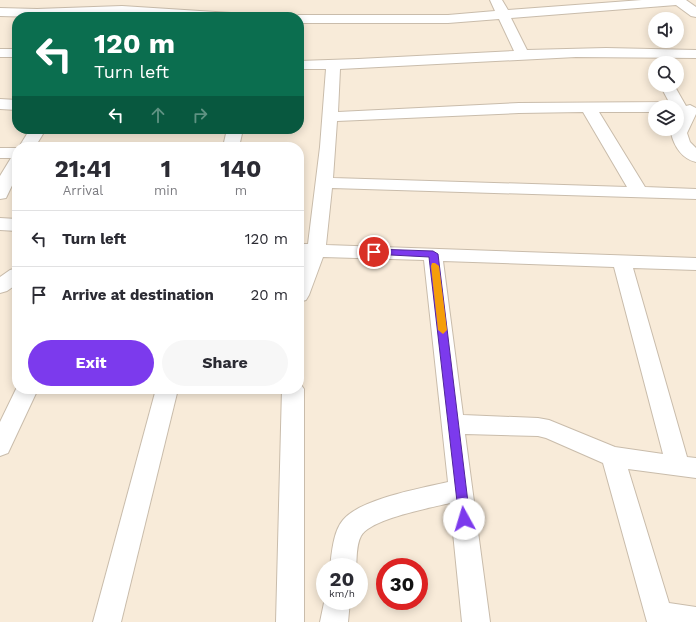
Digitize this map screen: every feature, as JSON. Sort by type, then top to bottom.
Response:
[{"type":"street","points":[[496,0],[523,56]]},
{"type":"street","points":[[304,19],[448,18],[678,1],[696,13]]},
{"type":"street","points":[[182,12],[198,3]]},
{"type":"street","points":[[65,12],[122,10],[144,12]]},
{"type":"street","points":[[0,12],[12,12]]},
{"type":"street","points":[[0,53],[12,53]]},
{"type":"street","points":[[674,56],[696,54]]},
{"type":"street","points":[[304,65],[523,56],[648,58]]},
{"type":"street","points":[[304,267],[324,183],[331,117],[333,65]]},
{"type":"street","points":[[0,104],[12,105]]},
{"type":"street","points":[[588,107],[640,192]]},
{"type":"street","points":[[331,117],[519,108],[648,108]]},
{"type":"street","points":[[680,136],[682,144],[696,157]]},
{"type":"street","points":[[0,153],[12,153]]},
{"type":"street","points":[[0,194],[12,168]]},
{"type":"street","points":[[324,183],[696,194]]},
{"type":"street","points":[[0,224],[12,225]]},
{"type":"street","points":[[307,250],[696,264]]},
{"type":"street","points":[[433,254],[476,622]]},
{"type":"street","points":[[454,424],[538,427],[549,429],[613,457],[687,467],[622,262]]},
{"type":"street","points":[[0,286],[12,278]]},
{"type":"street","points":[[0,446],[25,394]]},
{"type":"street","points":[[107,622],[166,394]]},
{"type":"street","points":[[290,622],[293,394]]},
{"type":"street","points":[[613,457],[660,619],[696,620]]},
{"type":"street","points":[[344,558],[352,528],[366,517],[380,511],[461,490]]},
{"type":"street","points":[[334,622],[336,610]]},
{"type":"slow traffic","points":[[435,266],[443,330]]},
{"type":"route","points":[[374,252],[433,254],[464,519]]}]
